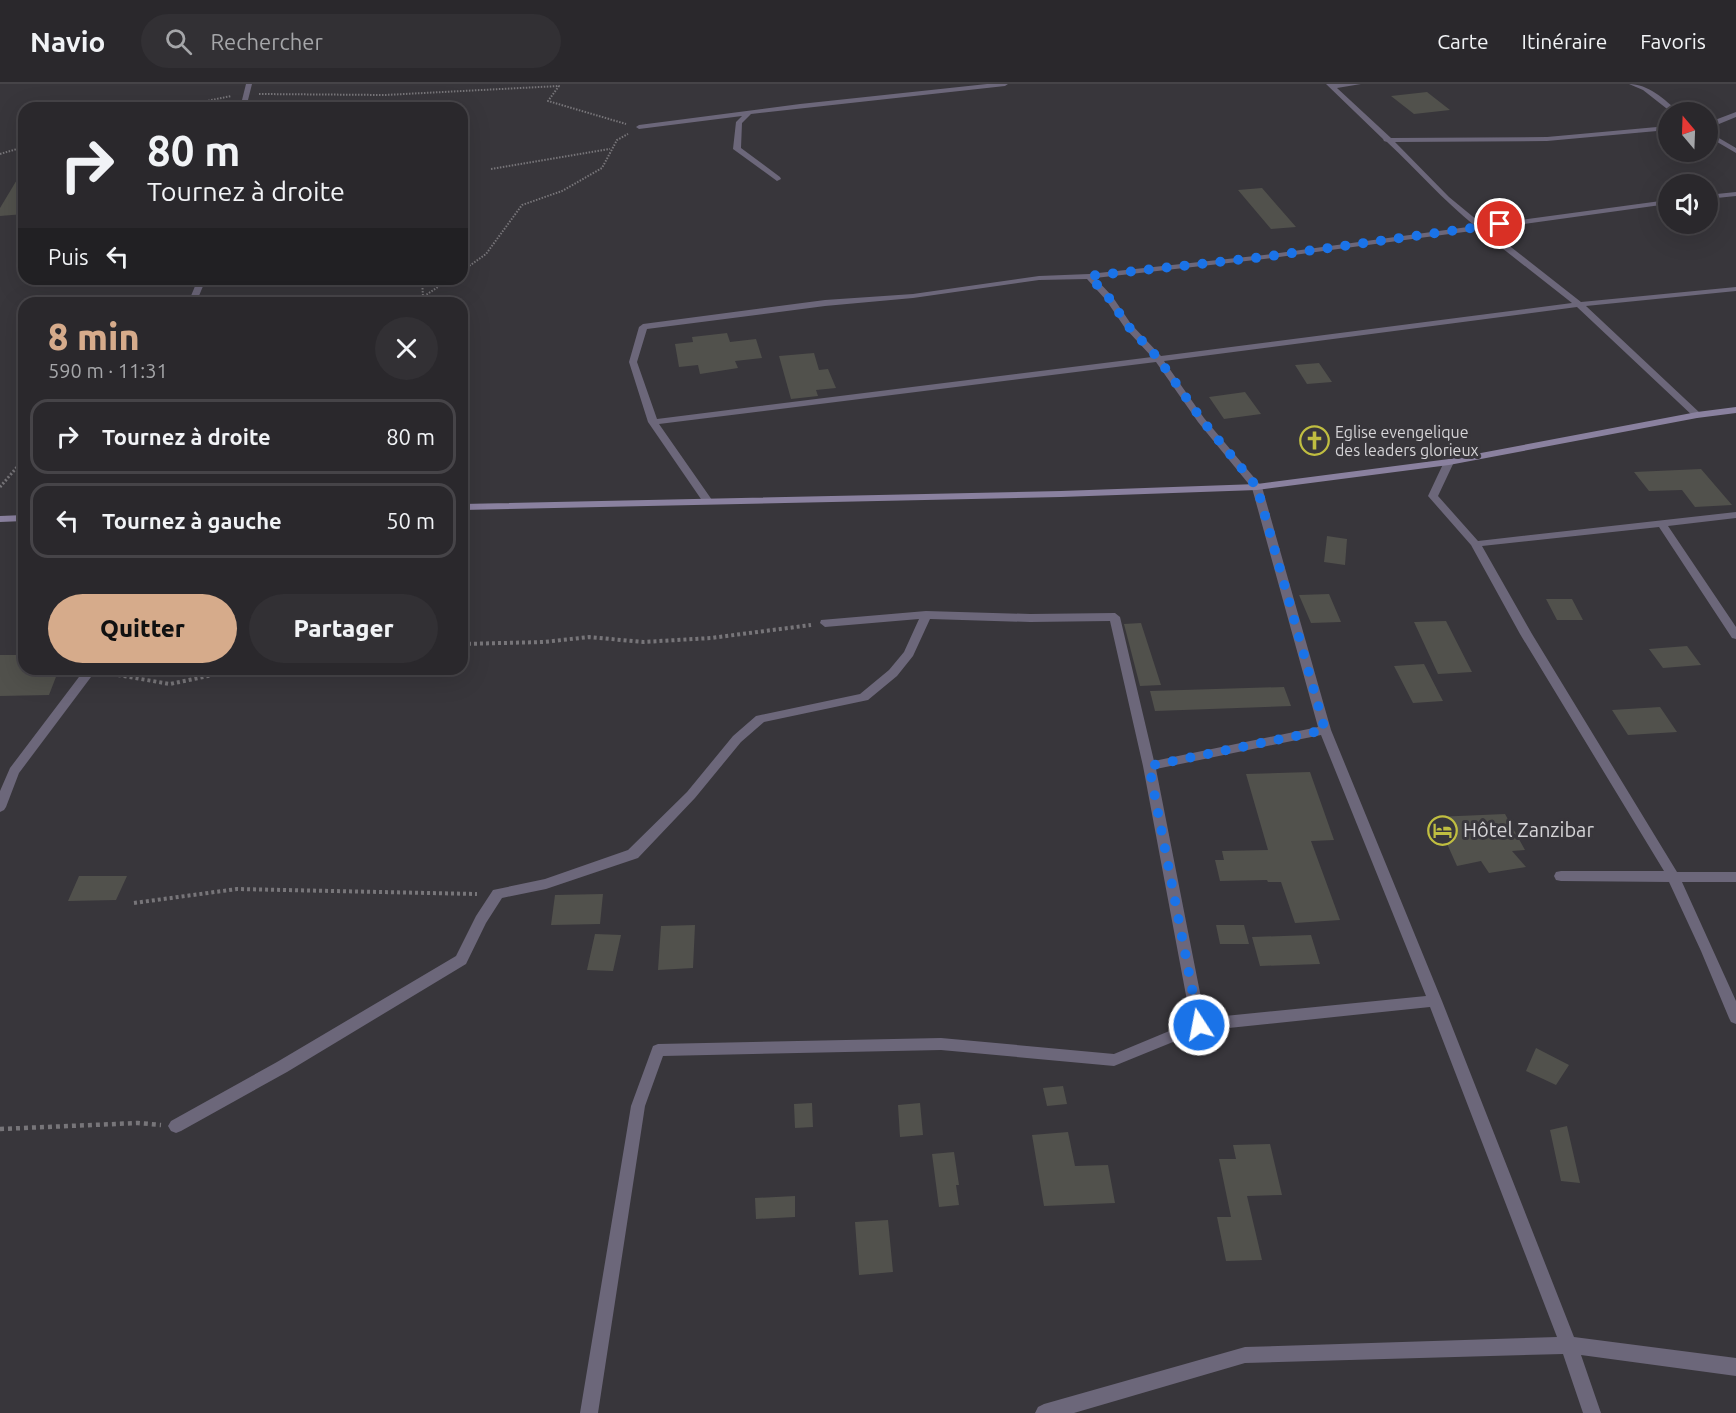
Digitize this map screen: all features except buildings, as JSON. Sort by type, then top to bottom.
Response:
[{"type":"street","points":[[245,102],[249,84]]},
{"type":"street","points":[[639,127],[800,106],[1005,84]]},
{"type":"street","points":[[1330,85],[1358,84]]},
{"type":"street","points":[[1632,84],[1643,87],[1662,102]]},
{"type":"street","points":[[1330,85],[1386,140],[1481,226],[1578,303],[1697,415]]},
{"type":"street","points":[[748,114],[739,122],[737,148],[777,179]]},
{"type":"street","points":[[1718,123],[1736,114]]},
{"type":"street","points":[[1386,140],[1547,139],[1658,129]]},
{"type":"street","points":[[1718,140],[1736,151]]},
{"type":"street","points":[[1718,196],[1736,194]]},
{"type":"street","points":[[707,500],[653,422],[633,362],[643,327],[825,303],[913,296],[1039,278],[1089,276],[1264,257],[1658,203]]},
{"type":"street","points":[[1089,276],[1109,298],[1128,326],[1158,358],[1202,420],[1257,487],[1325,730],[1569,1345],[1592,1413]]},
{"type":"street","points":[[653,422],[1578,303],[1736,290]]},
{"type":"street","points":[[468,507],[1061,494],[1257,487],[1449,462],[1697,415],[1736,410]]},
{"type":"street","points":[[1449,462],[1433,496],[1475,544],[1526,634],[1673,876],[1736,1018]]},
{"type":"street","points":[[1475,544],[1736,515]]},
{"type":"street","points":[[0,519],[18,518]]},
{"type":"street","points":[[1662,524],[1736,635]]},
{"type":"street","points":[[176,1126],[282,1067],[461,960],[481,920],[498,894],[546,884],[633,854],[691,795],[737,738],[760,719],[864,697],[893,673],[909,653],[926,615]]},
{"type":"street","points":[[825,623],[926,615],[1030,618],[1114,617],[1149,766],[1199,1025]]},
{"type":"street","points":[[0,807],[14,771],[87,675]]},
{"type":"street","points":[[1149,766],[1325,730]]},
{"type":"street","points":[[1561,876],[1736,877]]},
{"type":"street","points":[[589,1413],[638,1106],[658,1050],[941,1044],[1114,1060],[1199,1025],[1434,1001]]},
{"type":"street","points":[[1044,1413],[1245,1355],[1569,1345],[1736,1367]]},
{"type":"path","points":[[203,102],[247,93],[385,95],[564,84]]},
{"type":"path","points":[[557,86],[548,101],[595,117],[639,127]]},
{"type":"path","points":[[468,267],[486,254],[522,205],[562,191],[602,168],[617,140],[639,127]]},
{"type":"path","points":[[0,154],[18,149]]},
{"type":"path","points":[[491,169],[611,149]]},
{"type":"path","points":[[422,285],[423,297]]},
{"type":"path","points":[[423,297],[441,285]]},
{"type":"path","points":[[0,487],[18,466]]},
{"type":"path","points":[[468,644],[544,642],[589,637],[643,642],[711,638],[825,623]]},
{"type":"path","points":[[119,675],[170,684],[213,675]]},
{"type":"path","points":[[134,903],[237,889],[498,894]]},
{"type":"path","points":[[0,1129],[138,1123],[176,1126]]},
{"type":"place","name":"Eglise evengelique des leaders glorieux","points":[[1314,441]]},
{"type":"place","name":"Hôtel Zanzibar","points":[[1442,830]]},
{"type":"route","points":[[1199,1025],[1149,766],[1325,730],[1257,487],[1202,420],[1158,358],[1128,326],[1109,298],[1089,276],[1264,257],[1500,224]]}]
